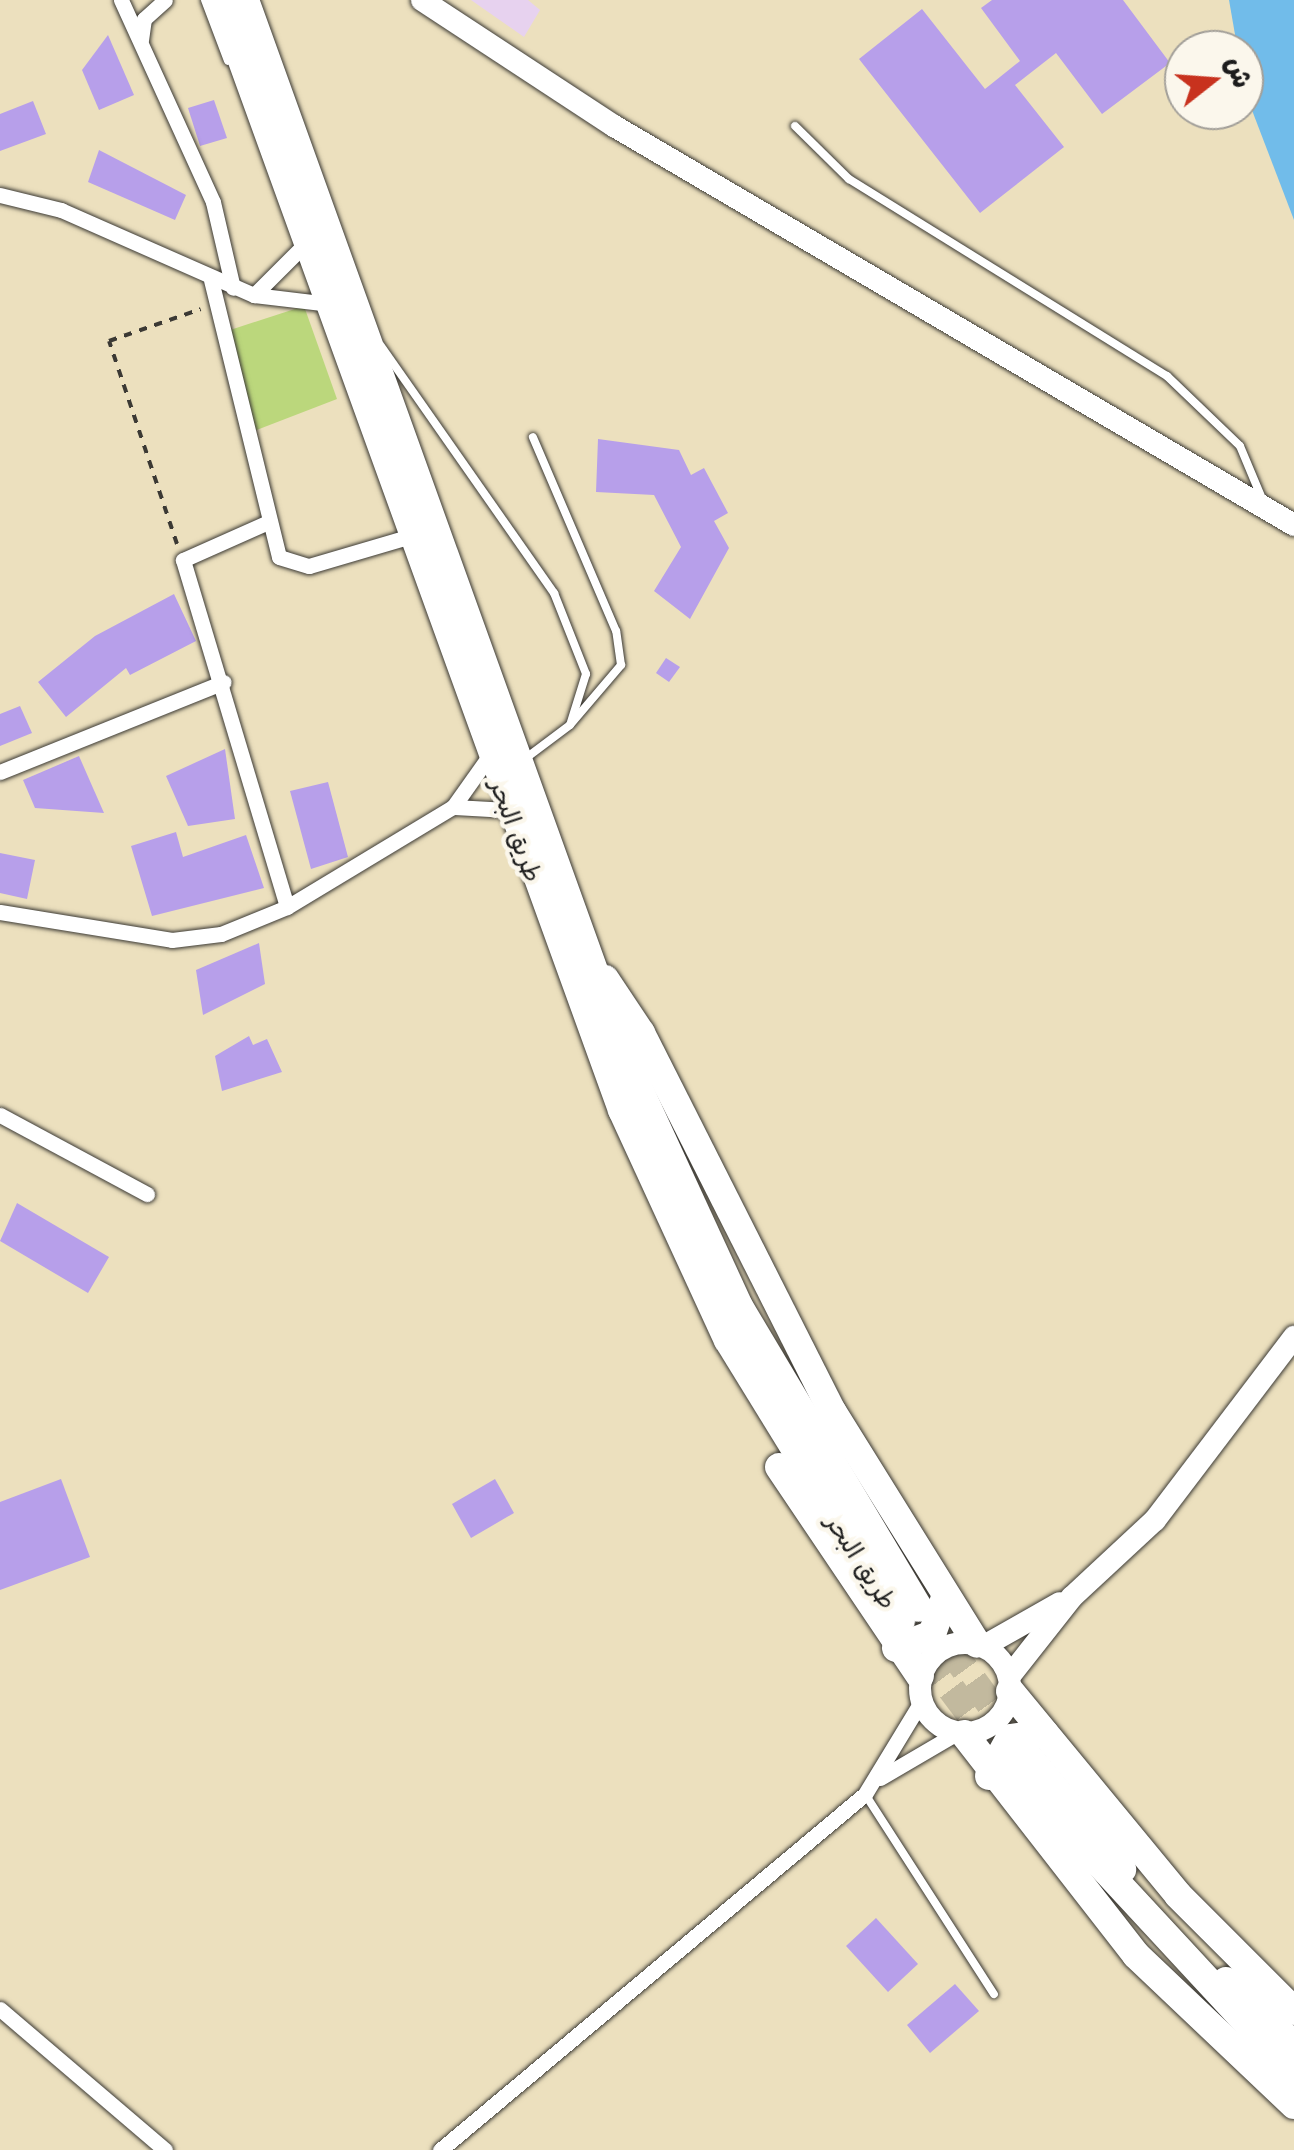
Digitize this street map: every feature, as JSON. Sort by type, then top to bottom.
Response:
[{"type":"highway","name":"طريق البحر","points":[[220,0],[304,246],[331,305],[594,1040],[728,1340],[905,1626]]},
{"type":"highway","name":"طريق البحر","points":[[248,3],[361,324],[523,759],[589,960],[668,1160],[905,1626]]},
{"type":"highway","points":[[589,960],[626,1006],[808,1366],[980,1645]]},
{"type":"highway","points":[[905,1626],[932,1634],[946,1595]]},
{"type":"highway","points":[[905,1626],[921,1689]]},
{"type":"highway","points":[[1010,1684],[1018,1758],[1136,1955],[1294,2105]]},
{"type":"highway","points":[[961,1733],[1018,1758],[1178,1894],[1294,2011]]},
{"type":"highway","points":[[1018,1758],[1149,1900],[1294,2045]]},
{"type":"highway","points":[[1018,1758],[1294,2074]]},
{"type":"main road","points":[[422,0],[614,126],[1294,524]]},
{"type":"main road","points":[[1072,1597],[980,1645],[936,1652],[921,1689],[961,1733],[990,1726],[1010,1684],[1072,1597],[1155,1520],[1294,1338]]},
{"type":"main road","points":[[980,1645],[1010,1684]]},
{"type":"street","points":[[121,0],[212,202],[233,288]]},
{"type":"street","points":[[140,40],[144,19],[165,0]]},
{"type":"street","points":[[0,195],[61,210],[212,280],[254,295],[331,305]]},
{"type":"street","points":[[254,295],[304,246]]},
{"type":"street","points":[[212,280],[214,304],[266,524],[279,557],[298,566],[414,535]]},
{"type":"street","points":[[266,524],[183,560],[224,682],[288,908]]},
{"type":"street","points":[[0,772],[224,682]]},
{"type":"street","points":[[0,912],[187,941],[288,908],[453,807],[490,755]]},
{"type":"street","points":[[453,807],[509,810]]},
{"type":"street","points":[[0,1114],[147,1194]]},
{"type":"street","points":[[440,2150],[865,1794],[877,1780],[921,1689]]},
{"type":"street","points":[[877,1780],[961,1733]]},
{"type":"street","points":[[0,2009],[165,2150]]},
{"type":"lane","points":[[204,0],[304,246]]},
{"type":"lane","points":[[795,126],[848,179],[1166,376],[1240,446],[1264,505]]},
{"type":"lane","points":[[361,324],[433,409],[554,593],[586,674],[570,725]]},
{"type":"lane","points":[[523,759],[570,725],[616,677],[621,649],[533,437]]},
{"type":"lane","points":[[865,1794],[994,1994]]},
{"type":"path","points":[[183,560],[110,341],[214,304]]},
{"type":"shaded area","points":[[471,0],[528,0],[540,10],[524,37]]},
{"type":"green space","points":[[304,306],[337,399],[254,431],[224,332]]},
{"type":"water","points":[[1229,0],[1294,0],[1294,220],[1260,130],[1264,130],[1264,30],[1234,30]]},
{"type":"building","points":[[992,0],[1123,0],[1164,55],[1164,68],[1102,114],[1056,53],[1015,85],[1064,147],[980,213],[859,59],[922,9],[985,89],[1020,61],[981,8]]},
{"type":"building","points":[[108,35],[134,95],[99,110],[82,70]]},
{"type":"building","points":[[214,100],[227,138],[200,146],[188,108]]},
{"type":"building","points":[[33,101],[46,134],[0,151],[0,114]]},
{"type":"building","points":[[99,150],[186,195],[175,220],[88,182]]},
{"type":"building","points":[[598,439],[679,450],[691,475],[704,468],[728,513],[714,521],[729,548],[690,619],[654,591],[681,547],[654,495],[596,492]]},
{"type":"building","points":[[174,594],[196,641],[130,675],[126,668],[66,717],[38,682],[95,636]]},
{"type":"building","points":[[666,658],[680,667],[669,682],[656,673]]},
{"type":"building","points":[[20,706],[32,733],[0,746],[0,714]]},
{"type":"building","points":[[225,749],[235,819],[188,826],[166,776]]},
{"type":"building","points":[[79,756],[104,813],[35,808],[23,780]]},
{"type":"building","points":[[328,782],[348,857],[311,869],[290,791]]},
{"type":"building","points":[[176,832],[183,857],[246,835],[264,888],[152,916],[131,846]]},
{"type":"building","points":[[0,853],[35,860],[27,899],[0,893]]},
{"type":"building","points":[[259,943],[265,984],[203,1015],[196,970]]},
{"type":"building","points":[[249,1036],[253,1045],[267,1039],[282,1072],[222,1091],[215,1056]]},
{"type":"building","points":[[17,1203],[109,1257],[88,1293],[0,1241]]},
{"type":"building","points":[[61,1479],[90,1557],[0,1590],[0,1502]]},
{"type":"building","points":[[495,1479],[514,1513],[471,1538],[452,1504]]},
{"type":"building","points":[[876,1918],[918,1964],[888,1992],[846,1946]]},
{"type":"building","points":[[955,1984],[979,2011],[930,2053],[907,2025]]},
{"type":"tunnel","points":[[924,1613],[1028,1756]]},
{"type":"tunnel","points":[[901,1622],[1010,1767]]}]
